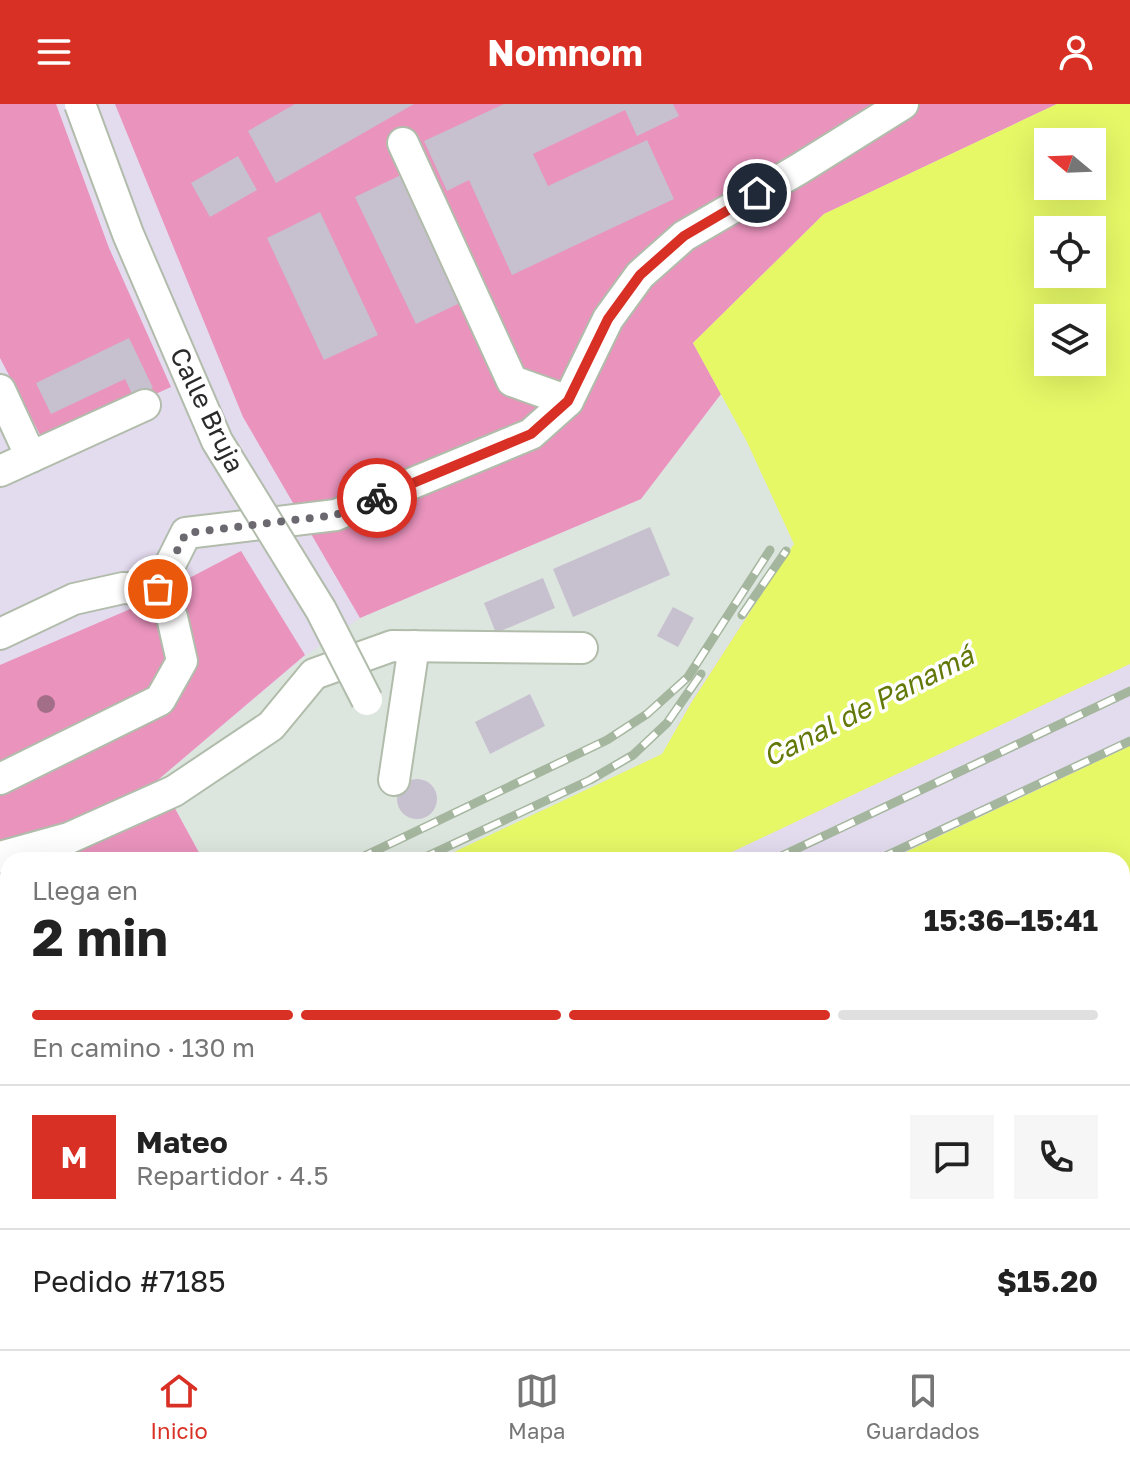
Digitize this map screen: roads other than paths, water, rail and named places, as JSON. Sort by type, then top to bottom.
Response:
[{"type":"lane","name":"Calle Bruja","points":[[80,104],[128,234],[217,441],[321,610],[367,700]]},
{"type":"lane","points":[[158,589],[186,533],[336,515],[531,434],[568,401],[608,319],[640,275],[684,236],[903,104]]},
{"type":"lane","points":[[403,143],[512,381],[568,401]]},
{"type":"lane","points":[[0,390],[31,457]]},
{"type":"lane","points":[[0,471],[145,405]]},
{"type":"lane","points":[[0,634],[74,599],[123,588],[158,589]]},
{"type":"lane","points":[[0,779],[160,700],[182,661],[172,617],[158,589]]},
{"type":"lane","points":[[18,852],[69,838],[174,791],[271,726],[314,674],[392,646],[582,648]]},
{"type":"lane","points":[[394,780],[414,646]]},
{"type":"lane","points":[[55,852],[69,838]]},
{"type":"water","name":"Canal de Panamá","points":[[1057,104],[1130,104],[1130,664],[732,852],[454,852],[662,754],[691,703],[794,544],[747,442],[693,343],[824,214]]},
{"type":"water","points":[[1130,746],[1130,852],[906,852]]},
{"type":"railway","points":[[373,852],[607,740],[647,714],[688,677],[770,550]]},
{"type":"railway","points":[[742,615],[786,551]]},
{"type":"railway","points":[[436,852],[590,780],[633,755],[667,723],[701,674]]},
{"type":"railway","points":[[790,852],[1130,691]]},
{"type":"railway","points":[[894,852],[1130,741]]}]
